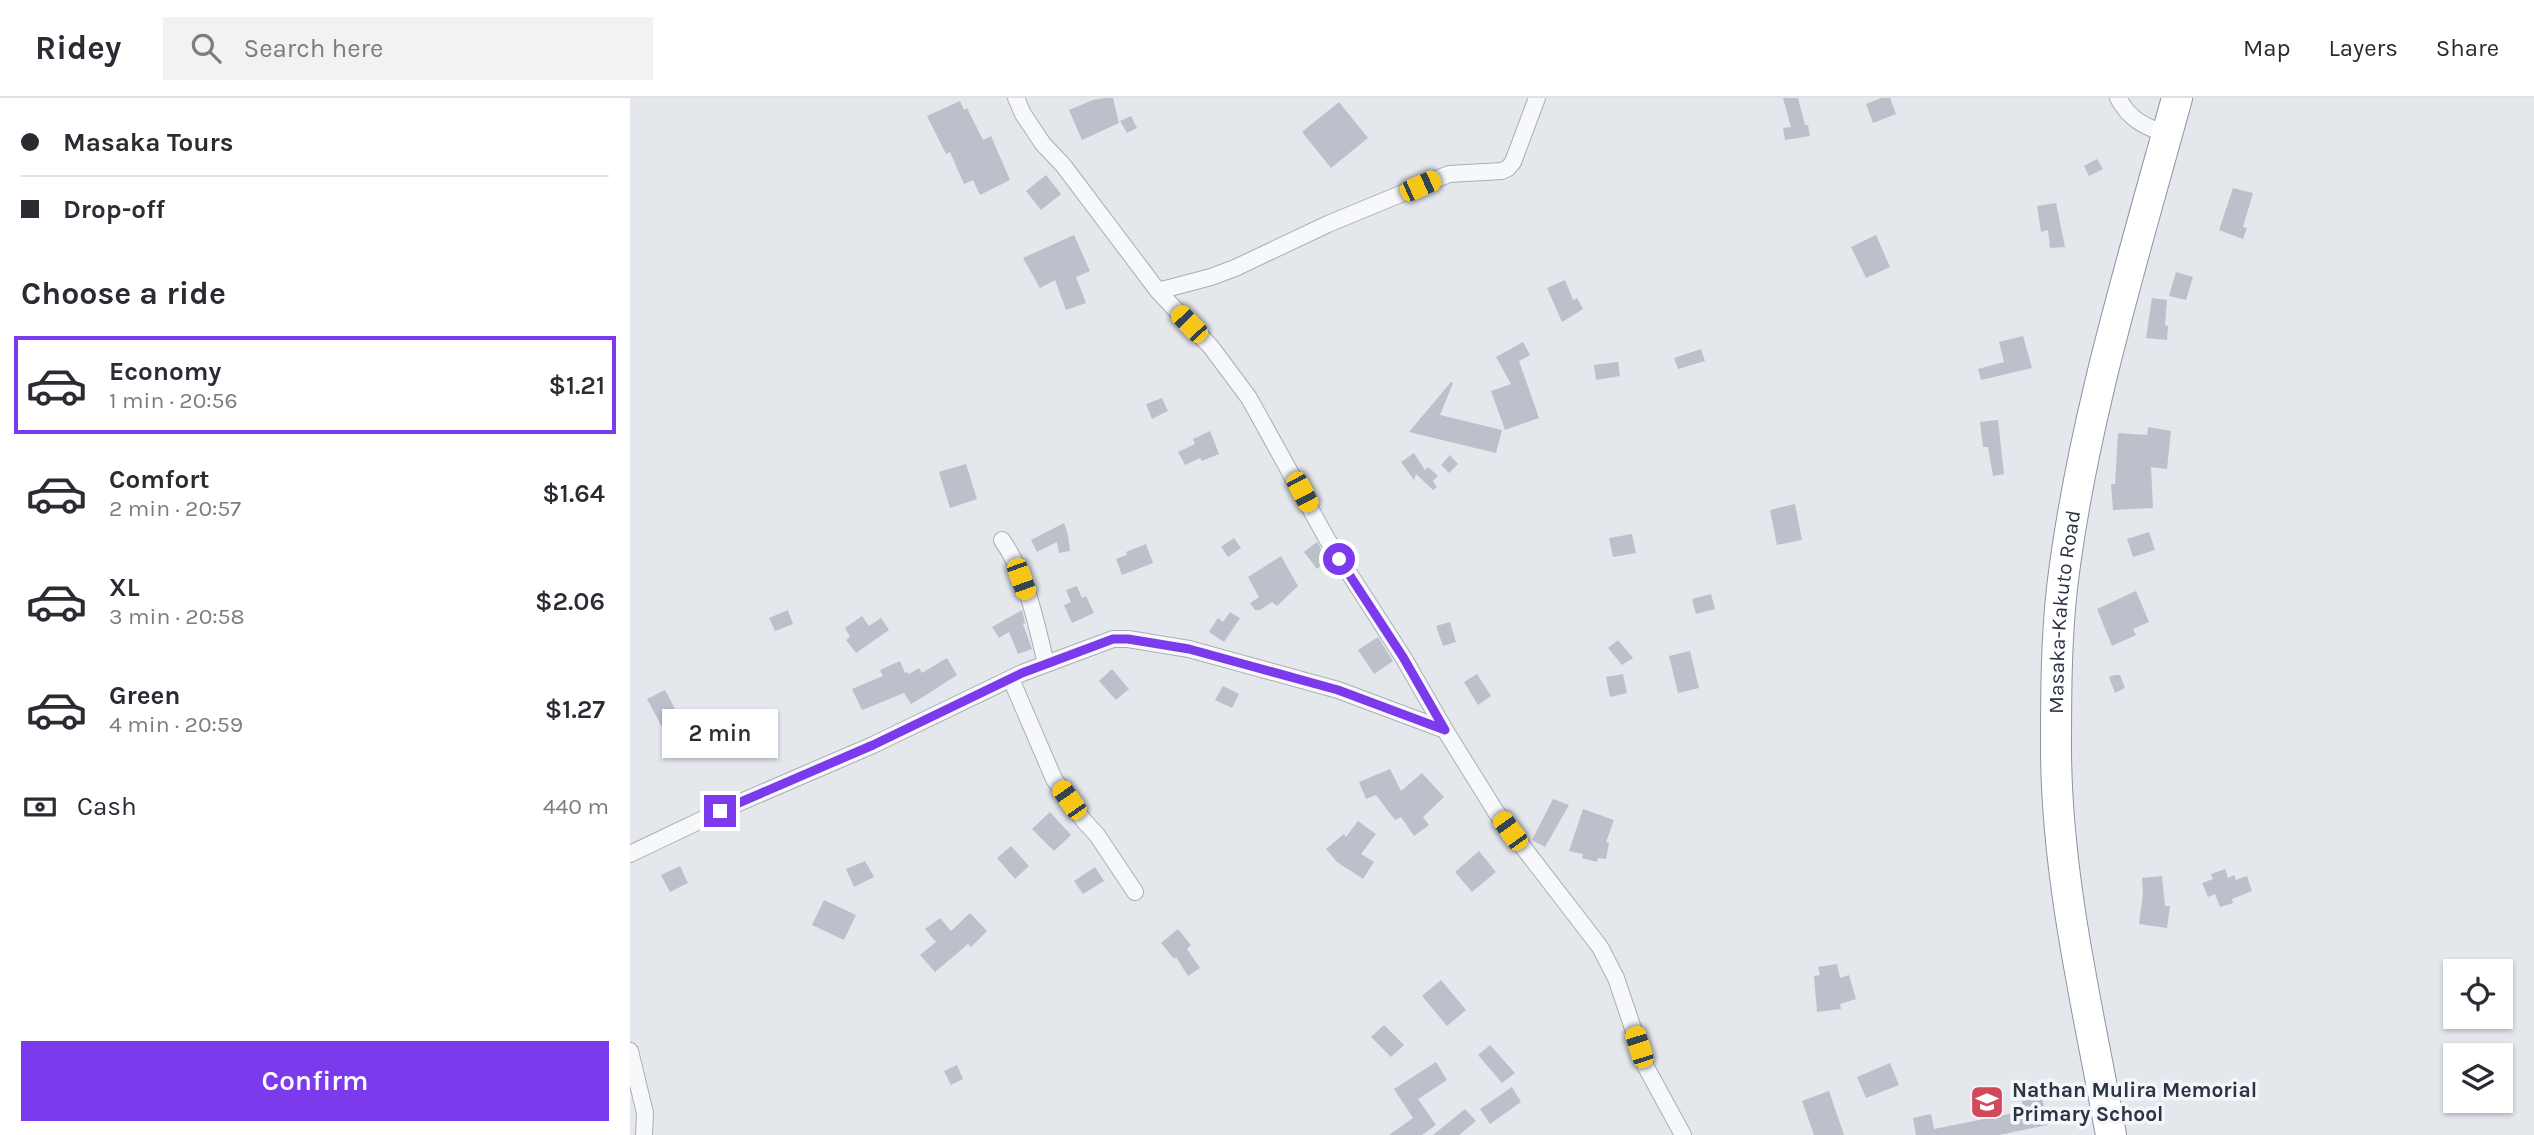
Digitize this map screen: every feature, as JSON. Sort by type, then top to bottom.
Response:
[{"type":"highway","name":"Masaka-Kakuto Road","points":[[2111,1135],[2069,906],[2059,815],[2056,753],[2062,591],[2083,458],[2109,350],[2177,98]]},
{"type":"street","points":[[1016,98],[1032,130],[1063,165],[1158,291],[1217,354],[1249,398],[1327,539],[1403,657],[1496,812],[1600,947],[1616,978],[1646,1067],[1683,1135]]},
{"type":"street","points":[[1158,291],[1235,268],[1328,224],[1449,174],[1502,171],[1508,168],[1513,162],[1537,98]]},
{"type":"street","points":[[2118,98],[2127,114],[2144,126],[2167,135]]},
{"type":"street","points":[[1002,540],[1026,591],[1046,664]]},
{"type":"street","points":[[631,852],[873,745],[1011,678],[1113,639],[1189,649],[1338,690],[1445,730]]},
{"type":"street","points":[[1011,678],[1054,779],[1097,835],[1135,892]]},
{"type":"street","points":[[630,1051],[645,1113],[644,1135]]},
{"type":"building","points":[[1105,98],[1113,98],[1119,123],[1082,140],[1069,110]]},
{"type":"building","points":[[1783,98],[1798,98],[1810,136],[1785,140],[1783,128],[1791,127]]},
{"type":"building","points":[[1881,98],[1890,98],[1896,114],[1873,123],[1866,104]]},
{"type":"building","points":[[960,101],[964,110],[967,108],[983,140],[991,136],[1010,180],[980,195],[973,180],[964,184],[950,152],[946,154],[927,116]]},
{"type":"building","points":[[1339,102],[1368,138],[1331,168],[1302,132]]},
{"type":"building","points":[[1131,116],[1137,128],[1127,133],[1120,121]]},
{"type":"building","points":[[2097,159],[2103,169],[2089,176],[2084,166]]},
{"type":"building","points":[[1046,175],[1061,194],[1041,210],[1026,191]]},
{"type":"building","points":[[2233,188],[2253,193],[2243,227],[2247,228],[2243,239],[2219,230]]},
{"type":"building","points":[[2056,203],[2065,247],[2050,248],[2048,230],[2041,232],[2037,206]]},
{"type":"building","points":[[1074,235],[1090,271],[1076,277],[1086,303],[1066,310],[1055,280],[1040,288],[1023,258]]},
{"type":"building","points":[[1876,235],[1890,267],[1866,278],[1851,247]]},
{"type":"building","points":[[2176,272],[2193,277],[2186,300],[2169,296]]},
{"type":"building","points":[[1565,280],[1573,300],[1577,298],[1583,309],[1562,322],[1547,288]]},
{"type":"building","points":[[2152,298],[2167,300],[2167,340],[2146,338]]},
{"type":"building","points":[[2023,336],[2032,368],[1981,380],[1978,369],[2004,362],[1999,342]]},
{"type":"building","points":[[1523,342],[1530,355],[1519,361],[1539,418],[1505,430],[1491,391],[1511,384],[1496,357]]},
{"type":"building","points":[[1701,349],[1705,361],[1678,369],[1674,358]]},
{"type":"building","points":[[1618,362],[1620,376],[1596,380],[1594,365]]},
{"type":"building","points":[[1451,382],[1453,383],[1440,415],[1502,430],[1496,453],[1409,432]]},
{"type":"building","points":[[1162,398],[1168,411],[1152,419],[1146,404]]},
{"type":"building","points":[[1998,420],[2004,474],[1993,476],[1988,447],[1983,447],[1980,422]]},
{"type":"building","points":[[2148,427],[2171,431],[2167,469],[2151,467],[2153,508],[2113,510],[2111,484],[2115,484],[2118,433],[2147,435]]},
{"type":"building","points":[[1210,431],[1219,454],[1185,465],[1178,452],[1195,444],[1193,439]]},
{"type":"building","points":[[1414,453],[1425,470],[1428,467],[1438,476],[1433,481],[1437,487],[1433,490],[1416,474],[1414,480],[1401,462]]},
{"type":"building","points":[[1450,455],[1458,464],[1449,473],[1441,465]]},
{"type":"building","points":[[966,464],[977,499],[950,508],[939,472]]},
{"type":"building","points":[[1795,504],[1802,540],[1777,545],[1770,510]]},
{"type":"building","points":[[1064,523],[1070,551],[1059,553],[1057,542],[1037,552],[1031,540]]},
{"type":"building","points":[[2149,532],[2155,550],[2133,557],[2127,539]]},
{"type":"building","points":[[1632,534],[1636,553],[1613,557],[1609,538]]},
{"type":"building","points":[[1234,538],[1241,548],[1228,557],[1221,547]]},
{"type":"building","points":[[1317,542],[1328,560],[1317,569],[1304,552]]},
{"type":"building","points":[[1146,544],[1153,563],[1122,575],[1116,559]]},
{"type":"building","points":[[1281,556],[1298,586],[1277,606],[1272,602],[1260,610],[1255,610],[1250,603],[1259,597],[1248,577]]},
{"type":"building","points":[[1077,586],[1082,598],[1086,596],[1094,613],[1072,623],[1064,605],[1071,602],[1066,590]]},
{"type":"building","points":[[2136,591],[2149,622],[2133,629],[2136,635],[2112,646],[2097,609]]},
{"type":"building","points":[[1711,594],[1715,609],[1696,614],[1692,599]]},
{"type":"building","points":[[788,610],[793,624],[775,631],[769,618]]},
{"type":"building","points":[[1022,610],[1023,624],[1032,649],[1018,654],[1009,632],[999,638],[992,627]]},
{"type":"building","points":[[1230,612],[1240,618],[1224,642],[1209,632],[1218,618],[1223,622]]},
{"type":"building","points":[[862,616],[869,626],[881,618],[889,630],[856,653],[846,640],[850,637],[845,628]]},
{"type":"building","points":[[1450,622],[1456,642],[1443,646],[1436,626]]},
{"type":"building","points":[[1378,637],[1393,661],[1374,674],[1358,650]]},
{"type":"building","points":[[1618,640],[1633,658],[1622,665],[1608,648]]},
{"type":"building","points":[[1690,651],[1699,688],[1678,693],[1669,656]]},
{"type":"building","points":[[947,658],[957,675],[911,704],[904,693],[862,710],[852,689],[883,676],[880,670],[900,661],[905,673],[909,674],[919,668],[922,673]]},
{"type":"building","points":[[1112,669],[1129,689],[1116,700],[1099,681]]},
{"type":"building","points":[[1477,674],[1491,696],[1478,705],[1464,682]]},
{"type":"building","points":[[1623,674],[1627,693],[1610,697],[1606,677]]},
{"type":"building","points":[[2120,675],[2125,688],[2115,693],[2109,677]]},
{"type":"building","points":[[1223,686],[1239,694],[1232,708],[1215,700]]},
{"type":"building","points":[[665,690],[680,718],[662,727],[647,699]]},
{"type":"building","points":[[1390,769],[1401,791],[1422,773],[1444,797],[1423,817],[1429,825],[1414,836],[1401,817],[1395,820],[1376,795],[1366,799],[1359,782]]},
{"type":"building","points":[[1553,799],[1569,805],[1545,847],[1532,840]]},
{"type":"building","points":[[1583,809],[1614,820],[1606,842],[1609,843],[1606,859],[1598,858],[1597,862],[1582,858],[1583,854],[1569,851]]},
{"type":"building","points":[[1050,812],[1071,835],[1054,851],[1032,829]]},
{"type":"building","points":[[1358,821],[1376,834],[1361,854],[1374,862],[1363,879],[1337,862],[1326,849],[1344,834],[1346,837]]},
{"type":"building","points":[[1011,846],[1029,866],[1015,879],[997,858]]},
{"type":"building","points":[[1479,851],[1496,872],[1472,892],[1455,872]]},
{"type":"building","points":[[865,861],[874,877],[854,887],[846,869]]},
{"type":"building","points":[[680,866],[688,883],[670,892],[661,875]]},
{"type":"building","points":[[1095,867],[1104,881],[1083,894],[1074,881]]},
{"type":"building","points":[[2225,869],[2228,878],[2234,875],[2236,880],[2247,876],[2252,891],[2232,899],[2233,903],[2220,907],[2215,894],[2208,897],[2202,883],[2213,879],[2211,874]]},
{"type":"building","points":[[2162,876],[2165,906],[2170,906],[2167,928],[2139,924],[2142,878]]},
{"type":"building","points":[[824,900],[856,915],[844,940],[812,925]]},
{"type":"building","points":[[970,913],[987,931],[971,947],[968,944],[935,972],[920,955],[936,942],[925,929],[940,918],[951,931]]},
{"type":"building","points":[[1178,929],[1191,945],[1187,949],[1200,968],[1188,976],[1176,957],[1174,959],[1161,943]]},
{"type":"building","points":[[1837,964],[1840,978],[1849,975],[1856,999],[1840,1004],[1841,1009],[1817,1012],[1814,976],[1820,975],[1818,967]]},
{"type":"building","points":[[1441,980],[1466,1010],[1447,1026],[1422,996]]},
{"type":"building","points":[[1384,1025],[1404,1045],[1391,1057],[1371,1037]]},
{"type":"building","points":[[1490,1045],[1515,1073],[1502,1083],[1478,1055]]},
{"type":"building","points":[[1436,1062],[1447,1080],[1418,1099],[1436,1125],[1422,1135],[1389,1135],[1413,1118],[1394,1089]]},
{"type":"building","points":[[1890,1063],[1899,1085],[1866,1098],[1857,1077]]},
{"type":"building","points":[[957,1065],[963,1079],[951,1085],[944,1071]]},
{"type":"building","points":[[1512,1087],[1521,1102],[1490,1124],[1480,1109]]},
{"type":"building","points":[[2040,1088],[2048,1125],[1999,1135],[1916,1135],[1913,1118],[1931,1114],[1934,1129],[2024,1111],[2020,1092]]},
{"type":"building","points":[[1829,1091],[1844,1135],[1814,1135],[1802,1101]]},
{"type":"building","points":[[1465,1109],[1476,1121],[1459,1135],[1433,1135]]},
{"type":"place","name":"Nathan Mulira Memorial Primary School","points":[[1987,1102]]},
{"type":"route","points":[[720,811],[873,745],[1022,673],[1113,639],[1189,649],[1338,690],[1445,730],[1403,657],[1339,559]]}]
